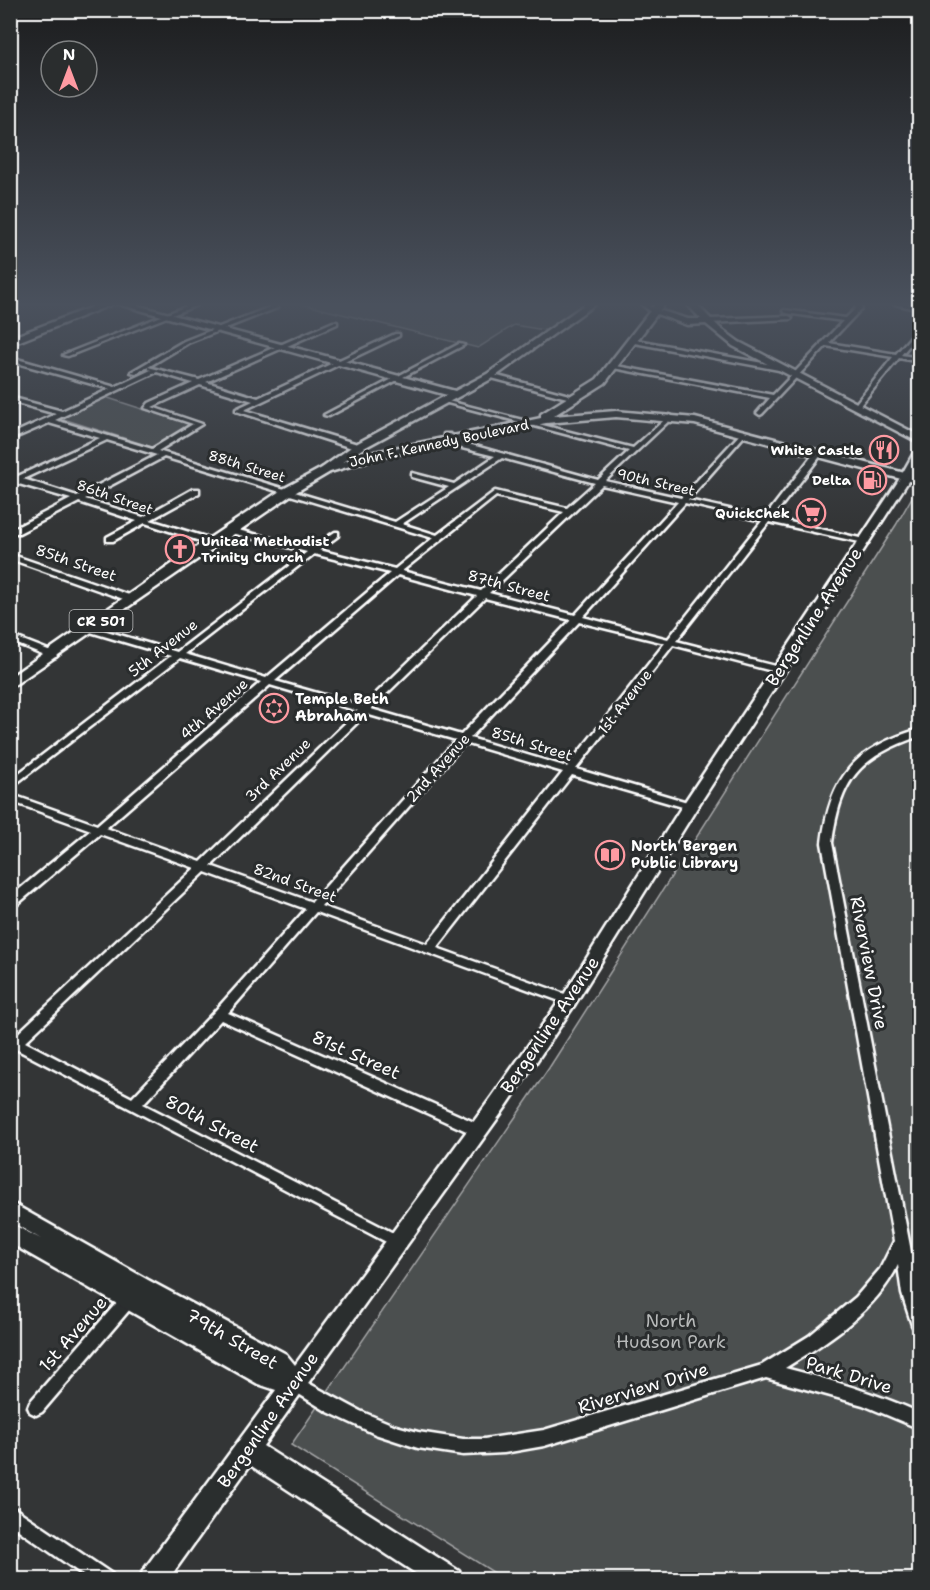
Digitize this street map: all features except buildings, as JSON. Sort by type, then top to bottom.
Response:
[{"type":"main road","points":[[527,422],[587,404],[604,376]]},
{"type":"main road","points":[[527,422],[587,404]]},
{"type":"main road","name":"John F. Kennedy Boulevard","points":[[10,684],[212,542],[287,492],[326,470],[359,459],[527,422],[587,404],[670,417]]},
{"type":"main road","name":"John F. Kennedy Boulevard","points":[[543,417],[587,404],[670,417],[920,481]]},
{"type":"main road","name":"John F. Kennedy Boulevard","points":[[287,492],[297,479],[338,460],[369,451],[449,438]]},
{"type":"street","points":[[71,376],[116,389]]},
{"type":"street","points":[[10,438],[144,376]]},
{"type":"street","points":[[178,376],[258,400]]},
{"type":"street","points":[[153,451],[199,424],[148,408],[151,404],[215,376]]},
{"type":"street","points":[[308,376],[238,410],[358,447]]},
{"type":"street","points":[[390,376],[458,395]]},
{"type":"street","points":[[327,415],[400,376]]},
{"type":"street","points":[[326,470],[358,447],[490,376]]},
{"type":"street","points":[[491,376],[587,404]]},
{"type":"street","points":[[645,376],[774,397]]},
{"type":"street","points":[[760,413],[794,376]]},
{"type":"street","points":[[797,376],[920,440]]},
{"type":"street","points":[[856,407],[881,376]]},
{"type":"street","points":[[10,399],[63,414]]},
{"type":"street","points":[[446,401],[632,450]]},
{"type":"street","name":"3rd Avenue","points":[[12,1043],[203,867],[632,450],[670,417]]},
{"type":"street","name":"88th Street","points":[[48,420],[437,537]]},
{"type":"street","name":"2nd Avenue","points":[[135,1104],[743,434]]},
{"type":"street","points":[[13,479],[107,437]]},
{"type":"street","name":"90th Street","points":[[449,438],[465,446],[599,483],[864,541]]},
{"type":"street","name":"1st Avenue","points":[[430,949],[818,454]]},
{"type":"street","points":[[16,531],[164,455]]},
{"type":"street","name":"Bergenline Avenue","points":[[152,1580],[248,1450],[569,1000],[690,806],[918,455]]},
{"type":"street","points":[[395,525],[501,456]]},
{"type":"street","points":[[415,476],[454,486]]},
{"type":"street","name":"86th Street","points":[[13,479],[212,542]]},
{"type":"street","points":[[110,538],[196,491]]},
{"type":"street","name":"4th Avenue","points":[[10,904],[100,830],[394,573],[495,493],[569,511]]},
{"type":"street","name":"87th Street","points":[[230,530],[576,620],[780,670]]},
{"type":"street","name":"5th Avenue","points":[[10,785],[335,534]]},
{"type":"street","name":"85th Street","points":[[10,556],[132,599]]},
{"type":"street","name":"85th Street","points":[[90,629],[690,806]]},
{"type":"street","points":[[10,638],[53,655]]},
{"type":"street","name":"Riverview Drive","points":[[295,1383],[370,1425],[432,1443],[461,1447],[515,1444],[556,1435],[766,1371],[802,1349],[870,1293],[886,1273],[902,1241],[826,843],[832,807],[843,780],[851,770],[884,746],[920,732]]},
{"type":"street","name":"82nd Street","points":[[10,797],[569,1000]]},
{"type":"street","name":"81st Street","points":[[219,1014],[478,1130]]},
{"type":"street","name":"80th Street","points":[[12,1043],[135,1104],[396,1241]]},
{"type":"street","name":"79th Street","points":[[11,1218],[266,1377],[295,1383]]},
{"type":"street","points":[[902,1241],[910,1294],[920,1325]]},
{"type":"street","name":"1st Avenue","points":[[36,1407],[134,1294]]},
{"type":"street","name":"Park Drive","points":[[766,1371],[872,1399],[920,1420]]},
{"type":"street","points":[[248,1450],[450,1580]]},
{"type":"street","points":[[10,1513],[106,1580]]},
{"type":"green space","points":[[105,397],[192,426],[152,447],[60,418]]},
{"type":"green space","name":"North Hudson Park","points":[[919,485],[919,1579],[504,1579],[291,1445],[549,1068],[896,525]]},
{"type":"place","name":"White Castle","points":[[884,450]]},
{"type":"place","name":"Delta","points":[[872,480]]},
{"type":"place","name":"QuickChek","points":[[811,513]]},
{"type":"place","name":"United Methodist Trinity Church","points":[[180,549]]},
{"type":"place","name":"Temple Beth Abraham","points":[[274,708]]},
{"type":"place","name":"North Bergen Public Library","points":[[610,855]]}]
